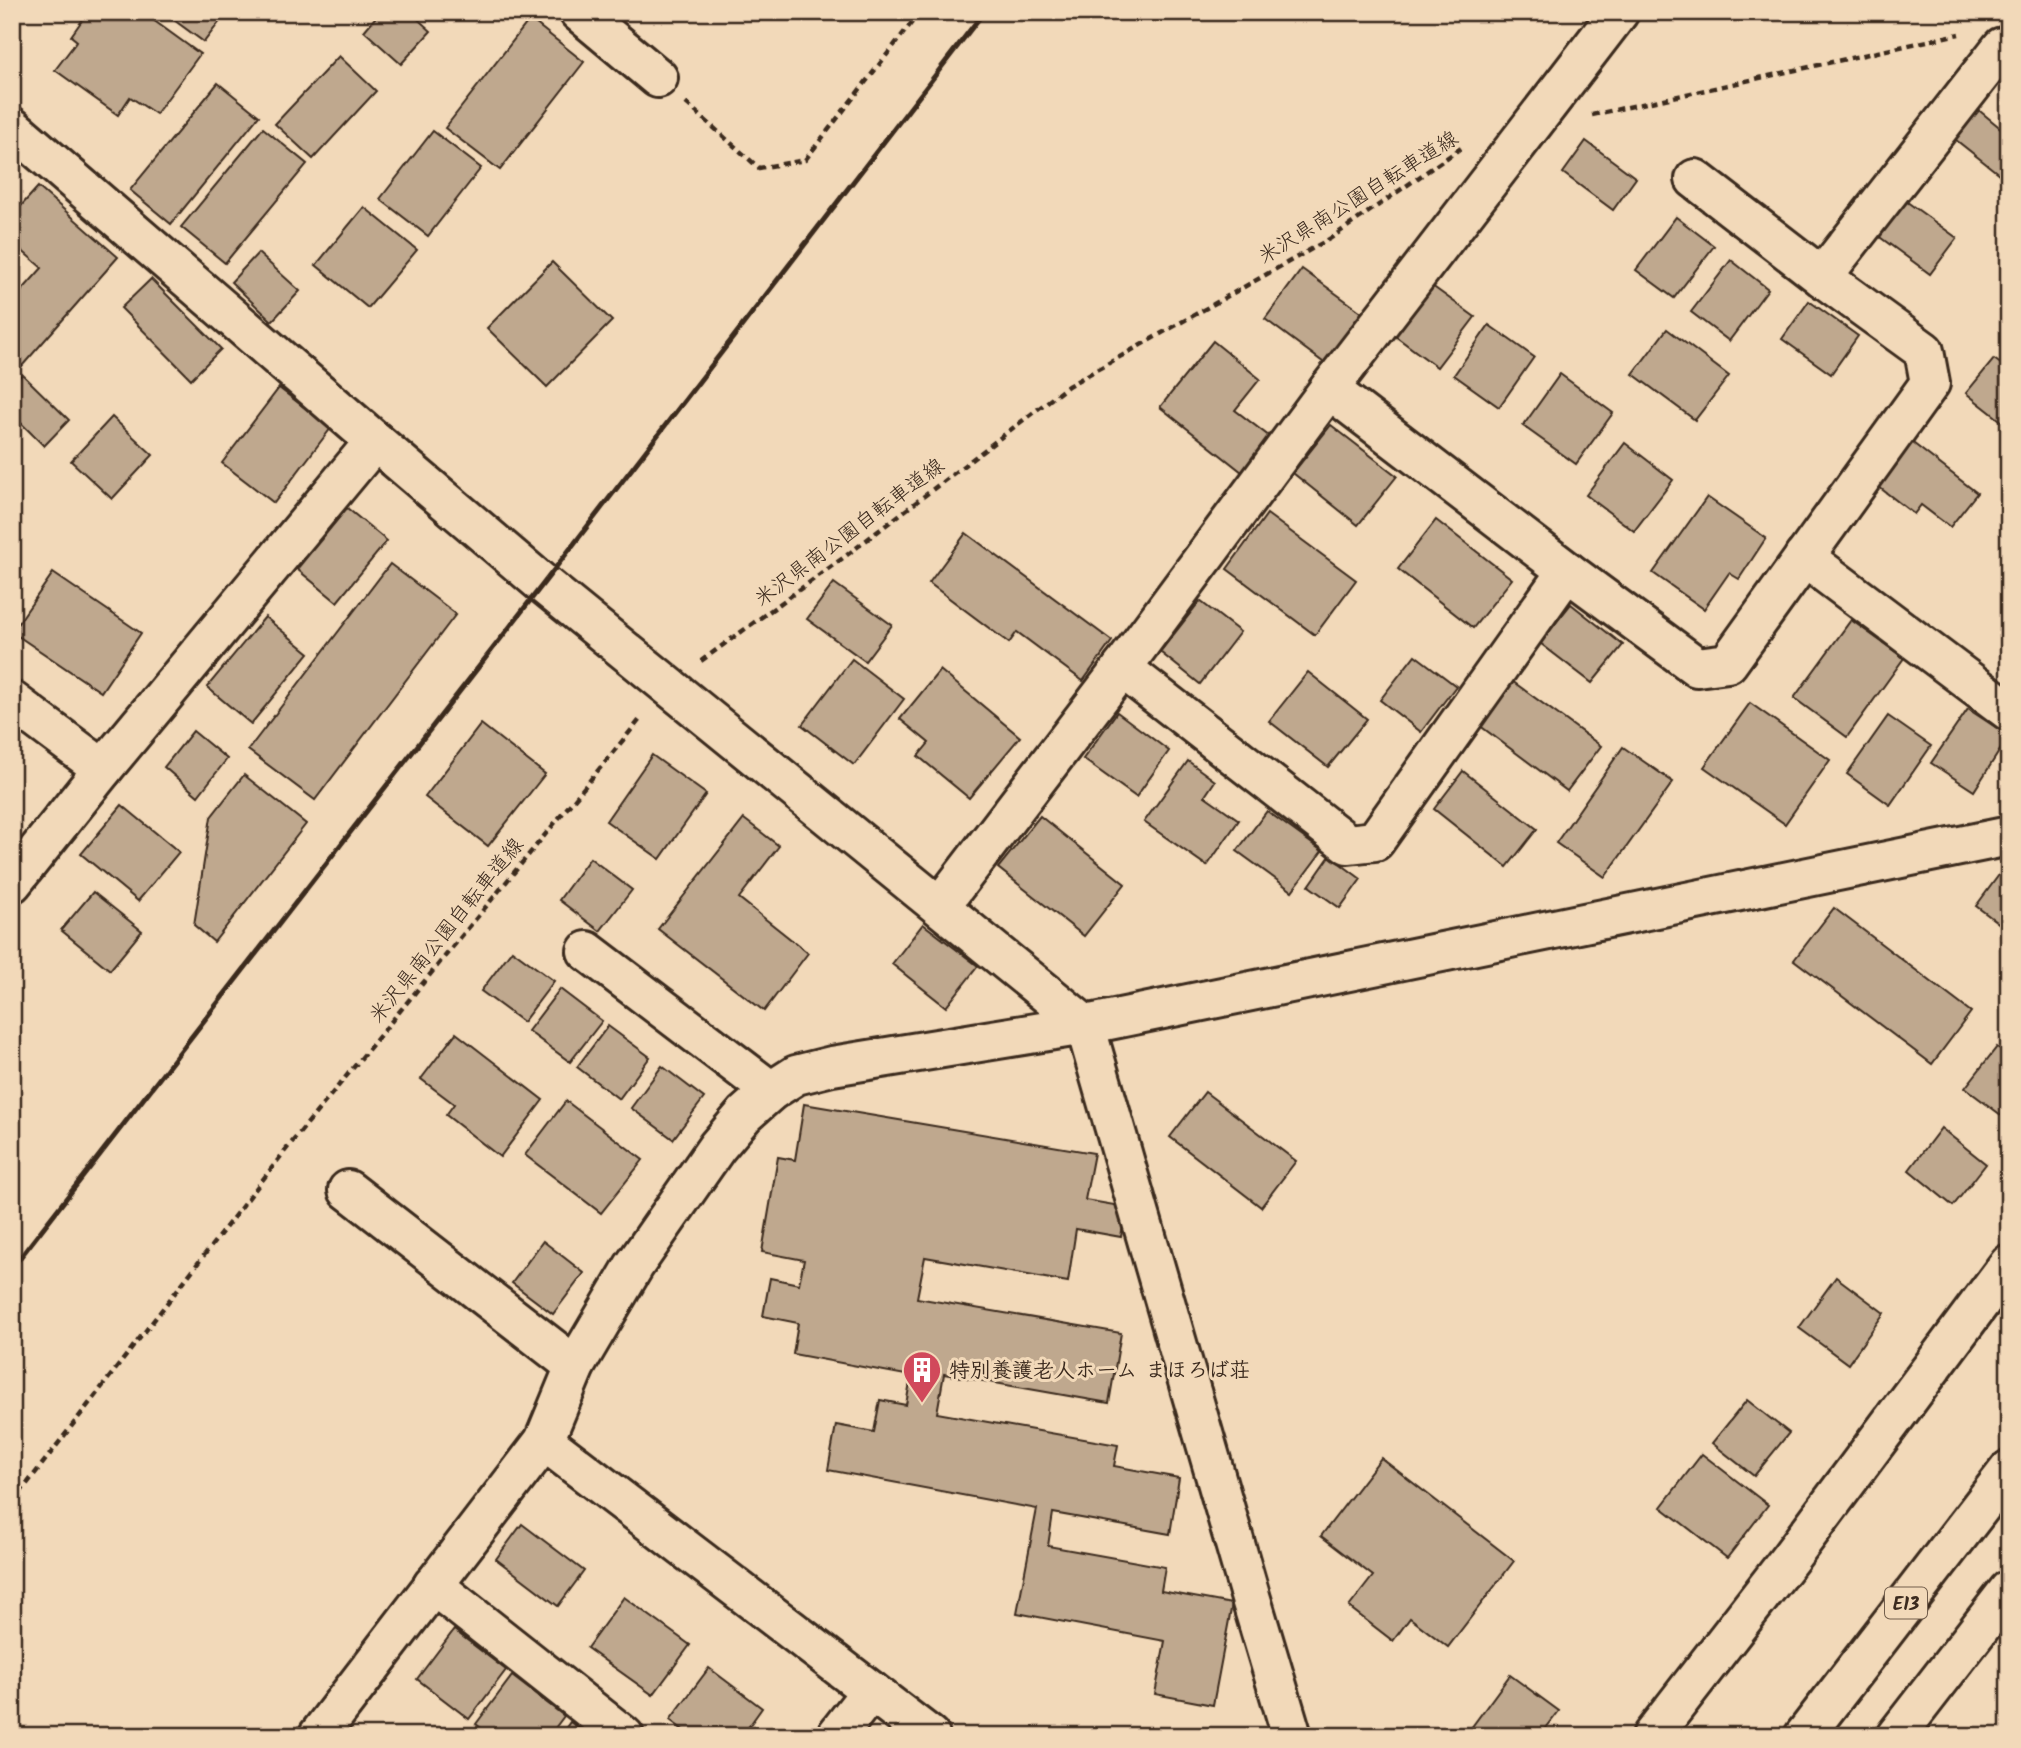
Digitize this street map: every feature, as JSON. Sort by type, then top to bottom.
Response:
[{"type":"main road","points":[[579,12],[658,78]]},
{"type":"main road","points":[[940,906],[1122,668],[1329,389],[1619,12]]},
{"type":"main road","points":[[1822,277],[1985,39]]},
{"type":"main road","points":[[12,127],[375,441],[667,686],[1085,1025],[1292,1736]]},
{"type":"main road","points":[[1329,389],[1697,667],[1728,663],[1930,383],[1924,351],[1822,277],[1696,179]]},
{"type":"main road","points":[[12,883],[375,441]]},
{"type":"main road","points":[[1804,557],[2009,711]]},
{"type":"main road","points":[[1122,668],[1348,844],[1375,841],[1567,571]]},
{"type":"main road","points":[[12,701],[103,769]]},
{"type":"main road","points":[[317,1736],[544,1441],[575,1366],[634,1266],[717,1147],[745,1114],[771,1091],[796,1075],[832,1066],[1085,1025],[2009,836]]},
{"type":"main road","points":[[587,951],[771,1091]]},
{"type":"main road","points":[[348,1190],[575,1366]]},
{"type":"main road","points":[[1651,1736],[1790,1558],[2009,1265]]},
{"type":"main road","points":[[544,1441],[930,1736]]},
{"type":"main road","name":"E13","points":[[1804,1736],[2009,1470]]},
{"type":"main road","points":[[433,1586],[624,1736]]},
{"type":"main road","points":[[1896,1736],[2009,1590]]},
{"type":"main road","points":[[836,1736],[871,1690]]},
{"type":"path","points":[[658,78],[759,168],[805,160],[920,12]]},
{"type":"path","points":[[1530,129],[1985,39]]},
{"type":"path","name":"米沢県南公園自転車道線","points":[[12,1503],[288,1147],[667,686],[843,558],[1068,386],[1331,238],[1465,145]]},
{"type":"building","points":[[88,12],[142,12],[200,54],[156,114],[130,97],[118,115],[55,70],[77,41],[71,36]]},
{"type":"building","points":[[163,12],[227,12],[204,42]]},
{"type":"building","points":[[380,12],[410,12],[431,31],[401,64],[364,31]]},
{"type":"building","points":[[530,19],[584,62],[500,170],[445,128]]},
{"type":"building","points":[[339,56],[376,91],[313,159],[275,124]]},
{"type":"building","points":[[218,83],[259,116],[171,224],[130,190]]},
{"type":"building","points":[[1975,107],[2009,135],[2009,182],[1951,136]]},
{"type":"building","points":[[263,128],[307,164],[225,263],[181,227]]},
{"type":"building","points":[[433,131],[481,168],[428,236],[380,199]]},
{"type":"building","points":[[1586,141],[1636,178],[1613,210],[1563,173]]},
{"type":"building","points":[[38,187],[118,257],[22,366],[12,357],[12,291],[17,296],[42,268],[12,242],[12,216]]},
{"type":"building","points":[[1903,199],[1957,238],[1930,274],[1877,235]]},
{"type":"building","points":[[364,207],[417,250],[368,308],[316,265]]},
{"type":"building","points":[[1676,217],[1714,246],[1674,298],[1636,270]]},
{"type":"building","points":[[258,253],[300,291],[272,321],[231,282]]},
{"type":"building","points":[[1731,260],[1768,289],[1729,341],[1691,312]]},
{"type":"building","points":[[552,262],[612,321],[547,387],[487,328]]},
{"type":"building","points":[[1302,269],[1364,314],[1327,365],[1265,319]]},
{"type":"building","points":[[151,279],[221,349],[191,379],[121,308]]},
{"type":"building","points":[[1428,283],[1475,317],[1437,367],[1391,333]]},
{"type":"building","points":[[1809,301],[1858,336],[1831,374],[1782,339]]},
{"type":"building","points":[[1489,325],[1534,357],[1499,407],[1454,375]]},
{"type":"building","points":[[1667,329],[1729,376],[1695,420],[1633,374]]},
{"type":"building","points":[[1213,341],[1260,379],[1235,410],[1270,437],[1242,472],[1160,407]]},
{"type":"building","points":[[1994,359],[2009,370],[2009,427],[1966,393]]},
{"type":"building","points":[[22,374],[69,420],[44,446],[12,414],[12,385]]},
{"type":"building","points":[[1560,374],[1613,413],[1576,464],[1523,426]]},
{"type":"building","points":[[279,388],[331,428],[274,503],[222,463]]},
{"type":"building","points":[[112,417],[153,455],[112,499],[71,461]]},
{"type":"building","points":[[1331,425],[1397,476],[1358,525],[1293,473]]},
{"type":"building","points":[[1909,440],[1977,493],[1950,527],[1921,505],[1914,514],[1875,484]]},
{"type":"building","points":[[1625,443],[1673,480],[1634,531],[1586,495]]},
{"type":"building","points":[[1707,497],[1766,538],[1739,579],[1729,573],[1704,609],[1653,573]]},
{"type":"building","points":[[347,508],[387,541],[337,602],[297,569]]},
{"type":"building","points":[[1267,514],[1356,580],[1315,635],[1227,569]]},
{"type":"building","points":[[1436,520],[1512,579],[1473,628],[1398,569]]},
{"type":"building","points":[[966,533],[1112,641],[1083,681],[1017,632],[1009,643],[929,583]]},
{"type":"building","points":[[390,564],[456,614],[315,800],[248,750]]},
{"type":"building","points":[[53,573],[141,633],[101,692],[12,632]]},
{"type":"building","points":[[834,583],[892,625],[865,661],[807,619]]},
{"type":"building","points":[[1200,601],[1240,632],[1200,684],[1160,652]]},
{"type":"building","points":[[1571,604],[1623,645],[1592,683],[1540,643]]},
{"type":"building","points":[[265,617],[309,653],[251,724],[207,687]]},
{"type":"building","points":[[1851,620],[1904,658],[1847,737],[1794,698]]},
{"type":"building","points":[[1415,655],[1456,686],[1421,732],[1380,700]]},
{"type":"building","points":[[852,659],[904,699],[854,765],[802,725]]},
{"type":"building","points":[[940,670],[1020,737],[969,798],[918,756],[929,743],[900,719]]},
{"type":"building","points":[[1308,672],[1367,719],[1328,767],[1269,721]]},
{"type":"building","points":[[1512,681],[1601,746],[1567,791],[1479,725]]},
{"type":"building","points":[[1750,703],[1830,760],[1785,824],[1704,767]]},
{"type":"building","points":[[1968,709],[2009,736],[1974,791],[1931,763]]},
{"type":"building","points":[[1117,712],[1169,751],[1136,797],[1083,759]]},
{"type":"building","points":[[1888,716],[1931,746],[1890,805],[1847,774]]},
{"type":"building","points":[[481,724],[545,774],[488,846],[425,797]]},
{"type":"building","points":[[193,731],[227,759],[198,796],[164,767]]},
{"type":"building","points":[[1623,747],[1673,782],[1605,877],[1556,843]]},
{"type":"building","points":[[652,755],[706,794],[660,859],[606,821]]},
{"type":"building","points":[[1188,761],[1215,781],[1205,796],[1239,820],[1207,866],[1144,822]]},
{"type":"building","points":[[1463,771],[1537,829],[1507,867],[1434,809]]},
{"type":"building","points":[[244,775],[306,824],[214,942],[194,925],[211,817]]},
{"type":"building","points":[[122,805],[179,852],[138,901],[81,854]]},
{"type":"building","points":[[1267,811],[1322,851],[1292,891],[1237,851]]},
{"type":"building","points":[[1040,816],[1125,884],[1084,936],[998,868]]},
{"type":"building","points":[[744,819],[779,846],[739,898],[808,953],[764,1011],[658,929]]},
{"type":"building","points":[[1330,856],[1361,879],[1340,908],[1309,886]]},
{"type":"building","points":[[590,858],[632,890],[600,931],[559,900]]},
{"type":"building","points":[[2007,864],[2009,866],[2009,931],[1976,906]]},
{"type":"building","points":[[93,892],[142,931],[110,970],[61,930]]},
{"type":"building","points":[[1834,908],[1971,1012],[1932,1064],[1794,960]]},
{"type":"building","points":[[923,924],[978,966],[946,1007],[892,964]]},
{"type":"building","points":[[512,950],[554,981],[523,1022],[481,991]]},
{"type":"building","points":[[560,989],[602,1021],[570,1062],[528,1031]]},
{"type":"building","points":[[608,1026],[650,1057],[619,1099],[577,1067]]},
{"type":"building","points":[[456,1033],[543,1100],[500,1157],[446,1115],[454,1104],[421,1079]]},
{"type":"building","points":[[1997,1047],[2009,1056],[2009,1121],[1965,1088]]},
{"type":"building","points":[[662,1066],[704,1098],[673,1139],[631,1108]]},
{"type":"building","points":[[1205,1092],[1296,1161],[1261,1207],[1170,1137]]},
{"type":"building","points":[[566,1101],[643,1160],[601,1213],[525,1155]]},
{"type":"building","name":"特別養護老人ホーム まほろば荘","points":[[804,1104],[1094,1153],[1085,1200],[1126,1207],[1121,1237],[1076,1229],[1068,1282],[925,1257],[917,1298],[1121,1333],[1109,1403],[944,1374],[937,1413],[1118,1445],[1114,1466],[1179,1478],[1170,1534],[1053,1513],[1048,1546],[1165,1567],[1161,1591],[1232,1604],[1213,1705],[1155,1694],[1165,1641],[1017,1613],[1037,1509],[828,1470],[836,1425],[874,1432],[880,1400],[906,1405],[911,1376],[793,1354],[798,1323],[763,1316],[770,1278],[799,1284],[804,1260],[762,1252],[778,1157],[795,1160]]},
{"type":"building","points":[[1941,1128],[1986,1164],[1953,1206],[1909,1170]]},
{"type":"building","points":[[543,1241],[584,1273],[553,1314],[512,1283]]},
{"type":"building","points":[[1836,1277],[1884,1313],[1848,1364],[1799,1328]]},
{"type":"building","points":[[1747,1400],[1789,1433],[1754,1476],[1712,1443]]},
{"type":"building","points":[[1702,1454],[1768,1505],[1727,1558],[1661,1507]]},
{"type":"building","points":[[1381,1458],[1514,1561],[1448,1647],[1410,1618],[1393,1641],[1349,1607],[1373,1576],[1321,1536]]},
{"type":"building","points":[[522,1524],[584,1571],[558,1606],[496,1559]]},
{"type":"building","points":[[624,1597],[690,1645],[653,1695],[587,1648]]},
{"type":"building","points":[[454,1630],[506,1670],[469,1719],[417,1679]]},
{"type":"building","points":[[709,1668],[762,1708],[742,1736],[691,1736],[670,1720]]},
{"type":"building","points":[[1510,1675],[1559,1711],[1540,1736],[1481,1736],[1471,1728]]},
{"type":"building","points":[[512,1676],[564,1716],[549,1736],[491,1736],[476,1724]]},
{"type":"building","points":[[570,1722],[589,1736],[560,1736]]},
{"type":"railway","points":[[12,1268],[984,12]]},
{"type":"place","name":"特別養護老人ホーム まほろば荘","points":[[922,1404]]}]
